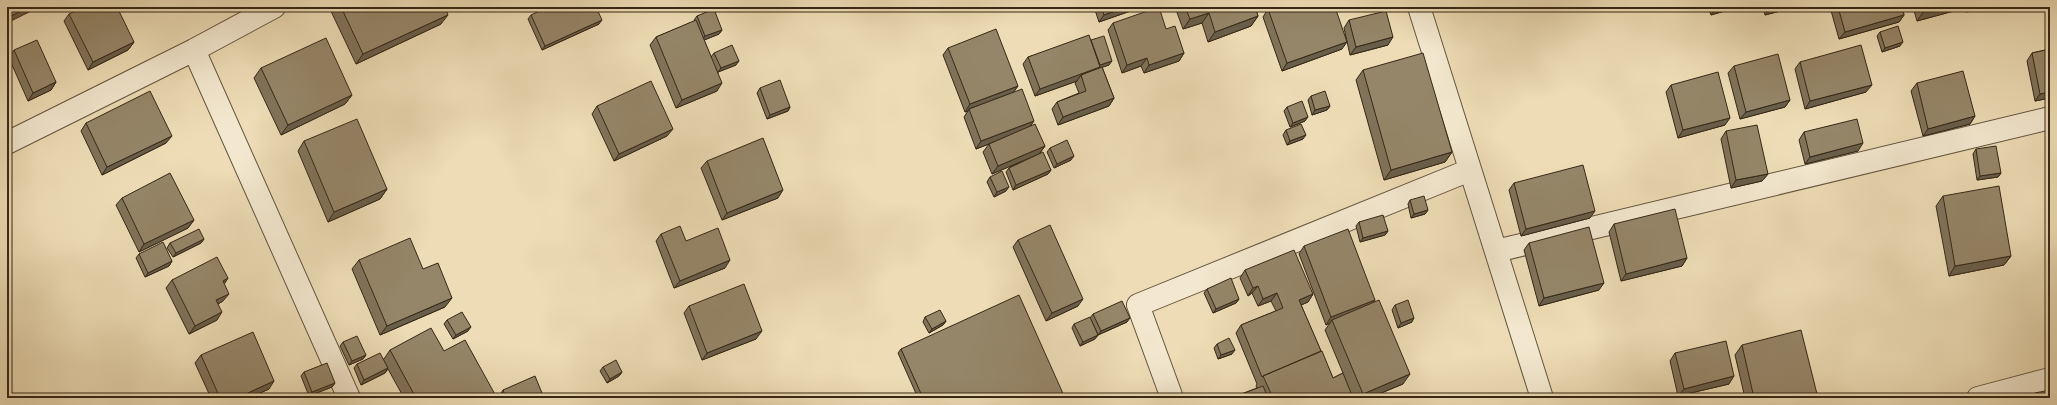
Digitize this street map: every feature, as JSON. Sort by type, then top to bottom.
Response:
[{"type":"street","points":[[7,143],[194,50],[274,7]]},
{"type":"street","points":[[1419,7],[1542,398]]},
{"type":"street","points":[[194,50],[349,398]]},
{"type":"street","points":[[1496,251],[2050,118]]},
{"type":"street","points":[[1172,398],[1138,305],[1470,170]]},
{"type":"street","points":[[1978,398],[2050,379]]},
{"type":"building","points":[[7,7],[29,7],[7,18]]},
{"type":"building","points":[[83,7],[117,7],[134,42],[93,62],[69,14]]},
{"type":"building","points":[[341,7],[445,7],[448,15],[363,54]]},
{"type":"building","points":[[548,7],[596,7],[602,20],[545,46],[531,15]]},
{"type":"building","points":[[1101,7],[1126,7],[1104,15]]},
{"type":"building","points":[[1159,7],[1166,29],[1175,26],[1184,53],[1149,65],[1147,58],[1127,65],[1113,23]]},
{"type":"building","points":[[1185,7],[1255,7],[1258,16],[1215,32],[1209,13],[1190,19]]},
{"type":"building","points":[[1275,7],[1335,7],[1347,42],[1287,63],[1268,9]]},
{"type":"building","points":[[1767,7],[1781,7],[1768,11]]},
{"type":"building","points":[[1838,7],[1902,7],[1904,15],[1845,32]]},
{"type":"building","points":[[1923,7],[1938,7],[1924,11]]},
{"type":"building","points":[[714,9],[722,30],[705,36],[697,16]]},
{"type":"building","points":[[1386,11],[1393,37],[1356,47],[1349,20]]},
{"type":"building","points":[[696,20],[722,83],[682,100],[656,37]]},
{"type":"building","points":[[1898,26],[1903,42],[1885,48],[1880,32]]},
{"type":"building","points":[[996,29],[1018,86],[970,104],[948,48]]},
{"type":"building","points":[[1089,35],[1100,67],[1040,89],[1028,57]]},
{"type":"building","points":[[1104,36],[1112,61],[1100,65],[1091,40]]},
{"type":"building","points":[[326,38],[352,95],[288,125],[261,68]]},
{"type":"building","points":[[37,40],[56,82],[33,93],[14,50]]},
{"type":"building","points":[[732,45],[739,61],[721,68],[714,53]]},
{"type":"building","points":[[1861,45],[1872,85],[1810,101],[1800,62]]},
{"type":"building","points":[[2050,49],[2050,92],[2040,94],[2032,53]]},
{"type":"building","points":[[1423,53],[1452,152],[1391,170],[1363,70]]},
{"type":"building","points":[[1778,54],[1790,100],[1746,112],[1734,66]]},
{"type":"building","points":[[1102,67],[1114,98],[1063,117],[1057,102],[1086,91],[1081,75]]},
{"type":"building","points":[[1963,71],[1975,116],[1928,129],[1917,83]]},
{"type":"building","points":[[1718,72],[1730,118],[1683,130],[1671,85]]},
{"type":"building","points":[[780,80],[790,107],[770,115],[760,88]]},
{"type":"building","points":[[651,81],[673,129],[619,154],[597,106]]},
{"type":"building","points":[[1022,89],[1034,121],[981,141],[969,109]]},
{"type":"building","points":[[150,91],[172,136],[107,167],[86,123]]},
{"type":"building","points":[[1325,91],[1330,106],[1315,110],[1311,96]]},
{"type":"building","points":[[1302,101],[1308,117],[1293,123],[1287,107]]},
{"type":"building","points":[[357,119],[387,189],[334,212],[304,141]]},
{"type":"building","points":[[1857,119],[1863,143],[1810,157],[1804,132]]},
{"type":"building","points":[[1035,124],[1045,146],[998,166],[989,144]]},
{"type":"building","points":[[1301,124],[1306,135],[1290,141],[1286,130]]},
{"type":"building","points":[[1757,125],[1768,174],[1736,180],[1726,131]]},
{"type":"building","points":[[763,138],[783,190],[727,213],[707,161]]},
{"type":"building","points":[[1067,140],[1074,156],[1057,164],[1050,148]]},
{"type":"building","points":[[1996,146],[2001,173],[1980,176],[1976,149]]},
{"type":"building","points":[[1043,152],[1051,170],[1016,185],[1009,168]]},
{"type":"building","points":[[1583,165],[1595,211],[1526,229],[1514,183]]},
{"type":"building","points":[[1002,171],[1009,187],[997,192],[990,177]]},
{"type":"building","points":[[170,173],[194,220],[144,244],[122,198]]},
{"type":"building","points":[[1999,186],[2011,256],[1955,266],[1943,196]]},
{"type":"building","points":[[1424,196],[1428,210],[1414,214],[1410,200]]},
{"type":"building","points":[[1675,209],[1687,258],[1626,274],[1614,224]]},
{"type":"building","points":[[1383,215],[1388,231],[1363,238],[1359,222]]},
{"type":"building","points":[[1050,225],[1083,299],[1052,313],[1018,240]]},
{"type":"building","points":[[680,226],[686,241],[718,228],[730,260],[680,281],[661,234]]},
{"type":"building","points":[[1589,227],[1604,283],[1544,298],[1529,243]]},
{"type":"building","points":[[199,229],[204,239],[176,253],[170,243]]},
{"type":"building","points":[[1348,229],[1375,300],[1331,317],[1304,246]]},
{"type":"building","points":[[410,238],[423,269],[438,263],[452,298],[387,326],[359,260]]},
{"type":"building","points":[[163,242],[172,261],[148,273],[139,254]]},
{"type":"building","points":[[1294,250],[1313,294],[1299,300],[1321,351],[1262,377],[1241,325],[1283,308],[1277,293],[1263,299],[1258,286],[1253,288],[1245,270]]},
{"type":"building","points":[[217,257],[228,278],[223,281],[229,294],[216,300],[222,312],[195,326],[172,280]]},
{"type":"building","points":[[1231,278],[1239,299],[1216,309],[1207,289]]},
{"type":"building","points":[[744,284],[762,331],[707,353],[689,306]]},
{"type":"building","points":[[1019,295],[1065,398],[923,398],[901,349]]},
{"type":"building","points":[[1379,300],[1410,374],[1363,394],[1332,320]]},
{"type":"building","points":[[1408,300],[1414,318],[1401,323],[1395,305]]},
{"type":"building","points":[[1122,301],[1130,318],[1101,331],[1093,314]]},
{"type":"building","points":[[940,310],[946,321],[932,329],[925,317]]},
{"type":"building","points":[[462,312],[471,327],[456,335],[447,320]]},
{"type":"building","points":[[1090,317],[1098,335],[1083,342],[1074,324]]},
{"type":"building","points":[[431,328],[444,351],[465,340],[497,398],[416,398],[390,350]]},
{"type":"building","points":[[1801,330],[1818,398],[1754,398],[1742,345]]},
{"type":"building","points":[[253,332],[274,381],[237,398],[220,398],[201,355]]},
{"type":"building","points":[[357,336],[366,355],[352,361],[343,342]]},
{"type":"building","points":[[1229,338],[1235,350],[1221,355],[1217,344]]},
{"type":"building","points":[[1726,341],[1734,376],[1684,389],[1675,353]]},
{"type":"building","points":[[1322,351],[1333,378],[1343,373],[1353,398],[1273,398],[1263,376]]},
{"type":"building","points":[[380,353],[388,368],[364,380],[357,364]]},
{"type":"building","points":[[616,360],[622,372],[610,379],[603,367]]},
{"type":"building","points":[[327,363],[335,383],[312,392],[304,372]]},
{"type":"building","points":[[535,376],[544,398],[506,398],[503,390]]},
{"type":"building","points":[[1263,386],[1268,398],[1231,398]]},
{"type":"building","points":[[2050,390],[2050,398],[2036,398],[2035,393]]}]
